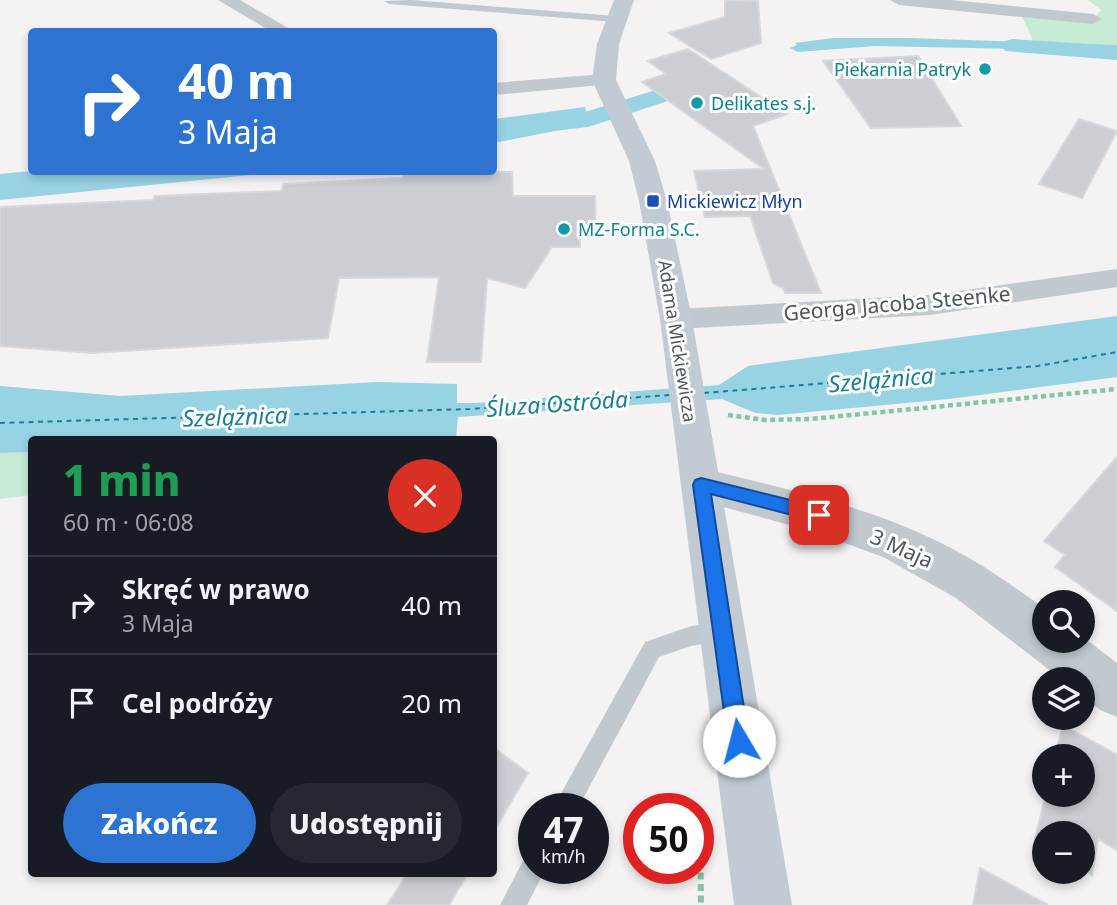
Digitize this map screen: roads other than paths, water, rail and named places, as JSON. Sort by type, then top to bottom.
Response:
[{"type":"main road","points":[[613,101],[604,60],[620,10]]},
{"type":"main road","name":"Adama Mickiewicza","points":[[613,101],[642,161],[653,201],[704,448],[723,632],[763,905]]},
{"type":"street","points":[[227,0],[279,28]]},
{"type":"street","points":[[899,0],[1093,19]]},
{"type":"street","points":[[497,89],[613,101]]},
{"type":"street","name":"Georga Jacoba Steenke","points":[[677,327],[930,305],[1117,278]]},
{"type":"street","name":"3 Maja","points":[[704,448],[819,515],[924,555],[963,578],[1032,628]]},
{"type":"street","points":[[1066,653],[1117,693]]},
{"type":"lane","points":[[389,1],[620,10]]},
{"type":"lane","points":[[573,793],[652,649],[691,636],[723,632]]},
{"type":"lane","points":[[513,905],[524,884]]},
{"type":"water","points":[[833,38],[1117,45],[1117,51],[875,46],[798,52],[790,48],[797,45],[795,43]]},
{"type":"water","points":[[585,107],[590,124],[497,142],[497,119]]},
{"type":"water","points":[[28,171],[28,175],[250,175],[0,200],[0,174]]},
{"type":"water","points":[[1117,316],[1117,377],[949,399],[778,415],[755,413],[722,399],[458,417],[456,436],[28,436],[28,452],[0,453],[0,386],[120,396],[378,382],[457,384],[457,403],[475,403],[719,385],[748,366]]},
{"type":"waterway","points":[[1013,46],[1117,53]]},
{"type":"waterway","points":[[497,130],[588,119],[662,95]]},
{"type":"place","name":"Piekarnia Patryk","points":[[985,69]]},
{"type":"place","name":"Delikates s.j.","points":[[697,103]]},
{"type":"place","name":"Mickiewicz Młyn","points":[[653,201]]},
{"type":"place","name":"MZ-Forma S.C.","points":[[564,229]]},
{"type":"water label","name":"Szelążnica","points":[[881,379]]},
{"type":"water label","name":"Śluza Ostróda","points":[[557,403]]},
{"type":"water label","name":"Szelążnica","points":[[235,416]]}]
